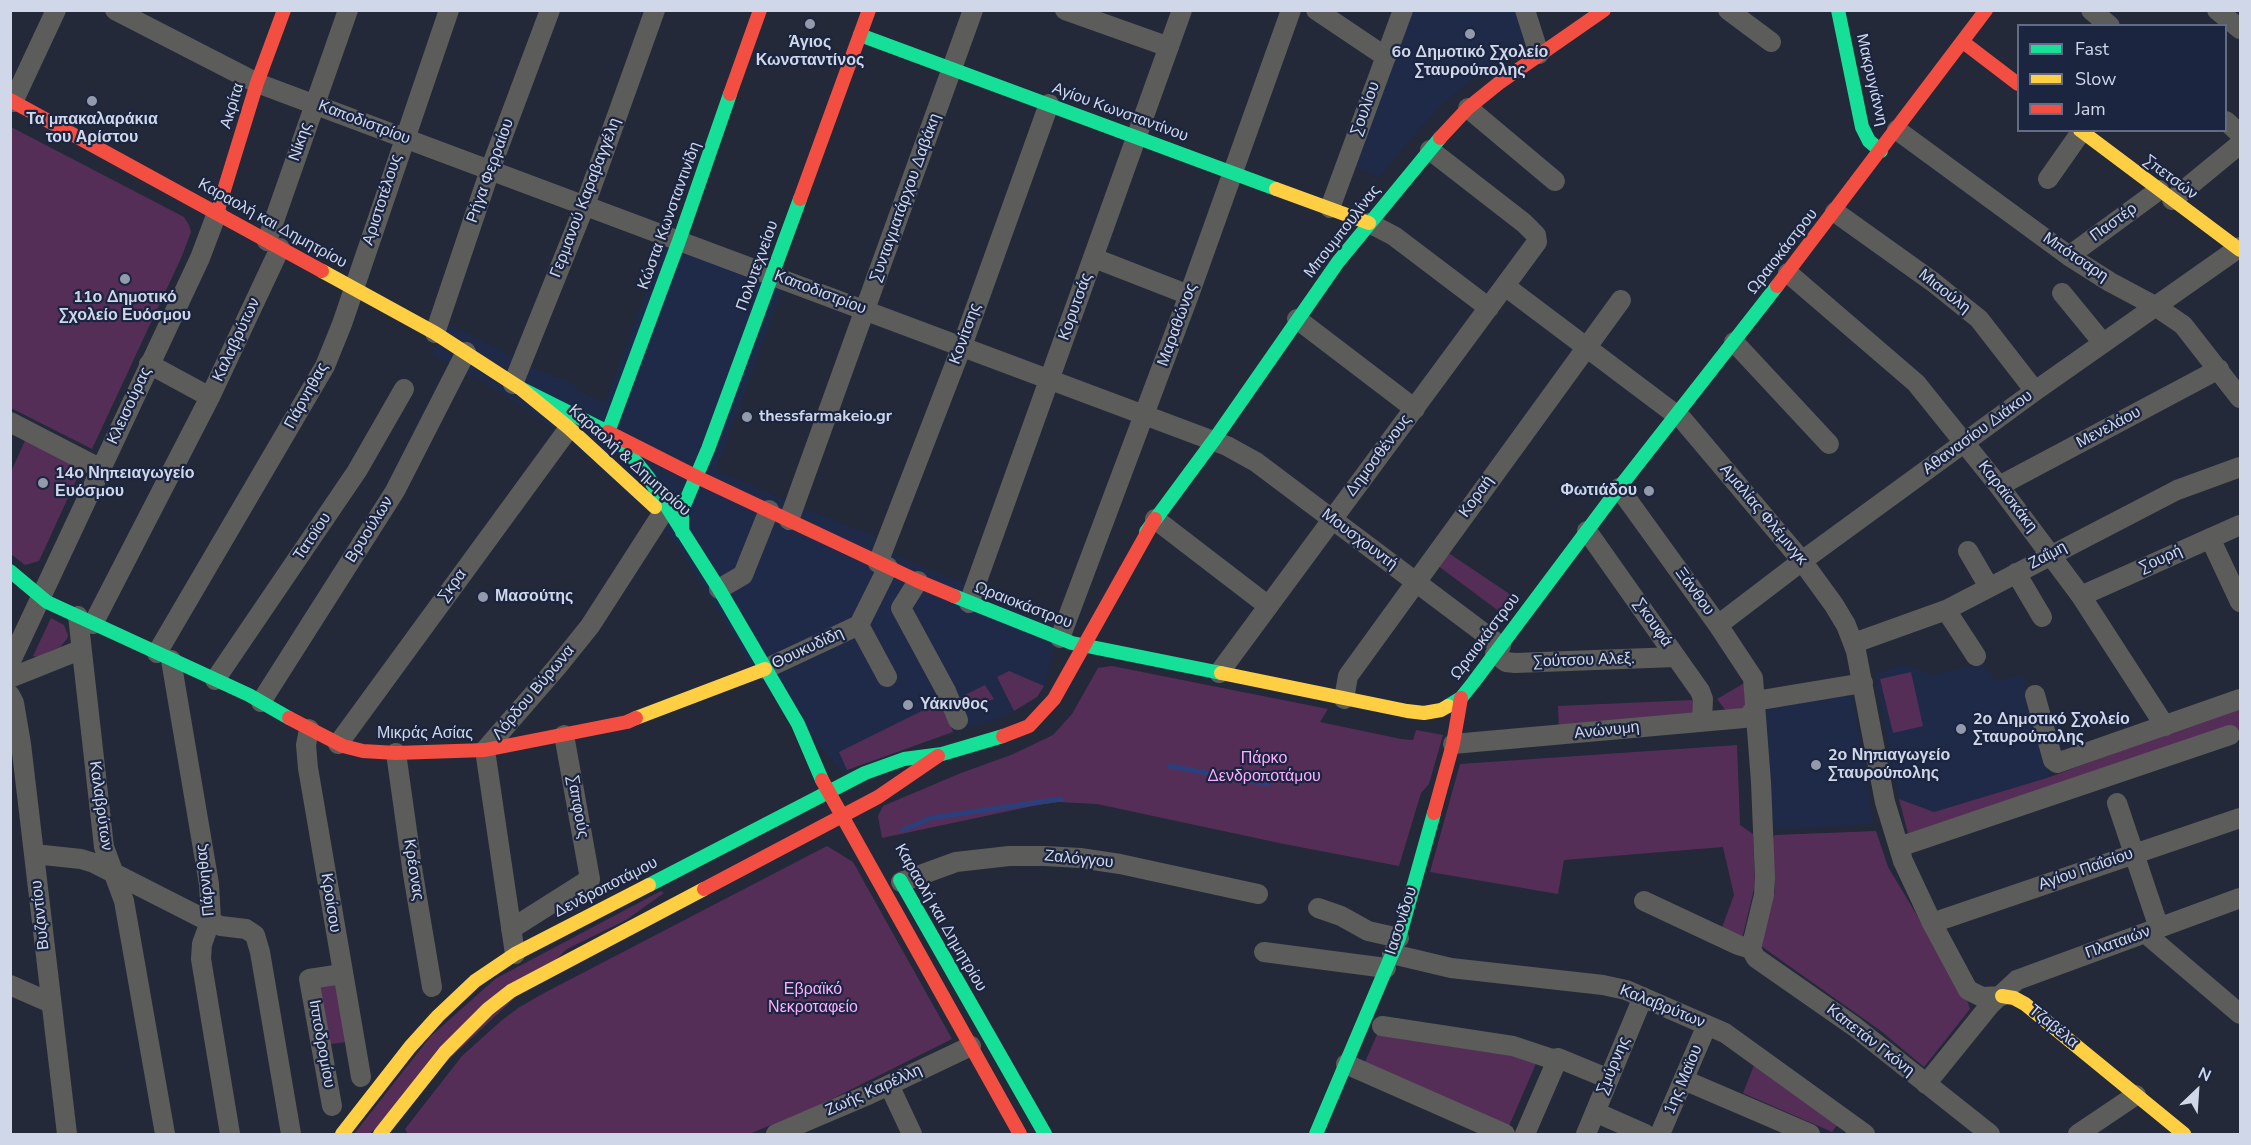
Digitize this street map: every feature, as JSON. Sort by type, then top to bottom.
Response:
[{"type":"main road","name":"Κώστα Κωνσταντινίδη","points":[[608,432],[679,241],[760,10]]},
{"type":"main road","name":"Πολυτεχνείου","points":[[682,532],[682,510],[697,477],[869,10]]},
{"type":"main road","name":"Μπουμπουλίνας","points":[[1072,642],[1155,519],[1214,440],[1338,262],[1430,150],[1468,108],[1539,54],[1604,10]]},
{"type":"main road","name":"Ωραιοκάστρου","points":[[608,432],[697,477],[918,581],[1072,642],[1344,699],[1424,713],[1441,710],[1461,698],[1619,488],[1835,212],[1986,10]]},
{"type":"main road","name":"Ακρίτα","points":[[217,213],[278,13]]},
{"type":"main road","name":"Μακρυγιάννη","points":[[1842,14],[1862,127],[1869,141],[1881,151]]},
{"type":"main road","name":"Αγίου Κωνσταντίνου","points":[[860,35],[1369,223]]},
{"type":"main road","points":[[1963,42],[2017,82]]},
{"type":"main road","name":"Καραολή και Δημητρίου","points":[[12,101],[435,333],[516,386]]},
{"type":"main road","name":"Σπετσών","points":[[2081,132],[2240,248]]},
{"type":"main road","name":"Καραολή & Δημητρίου","points":[[516,386],[596,451],[682,532]]},
{"type":"main road","name":"Καραολή & Δημητρίου","points":[[516,386],[608,432],[626,448],[648,477],[682,532]]},
{"type":"main road","points":[[596,451],[648,477],[672,482],[697,477]]},
{"type":"main road","name":"Καραολή και Δημητρίου","points":[[682,532],[719,589],[798,724],[839,776],[867,823]]},
{"type":"main road","name":"Μικράς Ασίας","points":[[10,571],[41,598],[261,702],[338,744],[363,751],[396,753],[485,750],[564,735],[627,722],[765,669]]},
{"type":"main road","name":"Δενδροποτάμου","points":[[342,1134],[410,1047],[438,1017],[475,981],[515,954],[828,793],[839,776],[891,763],[942,754],[1022,730],[1047,709],[1072,642]]},
{"type":"main road","name":"Ιασονίδου","points":[[1319,1134],[1392,953],[1453,744],[1461,698]]},
{"type":"main road","name":"Καραολή και Δημητρίου","points":[[798,724],[828,793],[1020,1134]]},
{"type":"main road","name":"Δενδροποτάμου","points":[[380,1134],[445,1052],[488,1009],[511,991],[858,808],[899,784],[942,754]]},
{"type":"main road","name":"Καραολή και Δημητρίου","points":[[898,877],[1045,1134]]},
{"type":"main road","name":"Τζαβέλα","points":[[2002,996],[2014,998],[2025,1004],[2184,1134]]},
{"type":"street","points":[[12,101],[56,10]]},
{"type":"street","name":"Καποδιστρίου","points":[[115,10],[257,83],[1214,440]]},
{"type":"street","name":"Νίκης","points":[[273,244],[315,104],[348,10]]},
{"type":"street","name":"Αριστοτέλους","points":[[354,288],[449,10]]},
{"type":"street","name":"Ρήγα Φερραίου","points":[[435,333],[490,170],[550,10]]},
{"type":"street","name":"Γερμανού Καραβαγγέλη","points":[[516,386],[585,205],[655,10]]},
{"type":"street","name":"Συνταγματάρχου Δαβάκη","points":[[789,520],[973,10]]},
{"type":"street","points":[[1065,10],[1168,47]]},
{"type":"street","name":"Κορυτσάς","points":[[969,603],[1182,10]]},
{"type":"street","name":"Μαραθώνος","points":[[1072,642],[1145,414],[1291,10]]},
{"type":"street","points":[[1316,10],[1386,57]]},
{"type":"street","name":"Σουλίου","points":[[1330,208],[1402,10]]},
{"type":"street","points":[[1525,10],[1539,54]]},
{"type":"street","points":[[1728,10],[1771,42]]},
{"type":"street","points":[[2091,10],[2108,24]]},
{"type":"street","points":[[2217,10],[2241,29]]},
{"type":"street","name":"Κονίτσης","points":[[883,565],[1049,104]]},
{"type":"street","points":[[1468,108],[1555,181]]},
{"type":"street","points":[[2227,122],[2241,134]]},
{"type":"street","name":"Μπότσαρη","points":[[1897,130],[2069,256],[2183,325],[2229,372],[2241,398]]},
{"type":"street","points":[[2048,179],[2079,132]]},
{"type":"street","name":"Παστέρ","points":[[2069,256],[2241,144]]},
{"type":"street","name":"Δημοσθένους","points":[[1219,673],[1267,605],[1529,254],[1537,238],[1524,223],[1430,150]]},
{"type":"street","name":"Μιαούλη","points":[[1835,212],[1933,282],[1979,319],[2035,391]]},
{"type":"street","name":"Κλεισούρας","points":[[41,598],[200,258],[217,213]]},
{"type":"street","points":[[1369,223],[1394,236],[1489,308]]},
{"type":"street","name":"Καλαβρύτων","points":[[165,1134],[128,917],[122,892],[112,873],[104,847],[80,650],[85,620],[210,398],[273,244]]},
{"type":"street","name":"Αθανασίου Διάκου","points":[[1718,625],[2035,391],[2240,248]]},
{"type":"street","points":[[1094,258],[1189,295]]},
{"type":"street","name":"Καραϊσκάκη","points":[[1788,273],[1916,383],[1966,443],[2082,596],[2165,726]]},
{"type":"street","name":"Αμαλίας Φλέμινγκ","points":[[1505,286],[1677,414],[1693,430],[1802,561],[1834,605],[1854,643],[1892,827]]},
{"type":"street","name":"Πάρνηθας","points":[[230,1134],[201,959],[202,944],[210,922],[211,907],[205,856],[164,656],[320,375],[354,288]]},
{"type":"street","points":[[2062,293],[2103,344]]},
{"type":"street","name":"Κοραή","points":[[1344,699],[1348,676],[1621,300]]},
{"type":"street","points":[[1297,319],[1415,409]]},
{"type":"street","points":[[1734,342],[1829,444]]},
{"type":"street","name":"Βρυούλων","points":[[261,702],[395,491],[466,352]]},
{"type":"street","points":[[149,364],[210,398]]},
{"type":"street","name":"Μενελάου","points":[[1999,486],[2229,372]]},
{"type":"street","name":"Τατοϊου","points":[[215,680],[357,471],[404,390]]},
{"type":"street","name":"Σκρα","points":[[338,744],[569,428]]},
{"type":"street","points":[[16,430],[101,469]]},
{"type":"street","name":"Μουσχουντή","points":[[1214,440],[1256,462],[1415,582],[1498,650]]},
{"type":"street","name":"Ζαΐμη","points":[[1854,643],[1946,610],[2177,490],[2241,467]]},
{"type":"street","name":"Ξάνθου","points":[[1619,488],[1752,676],[1762,793],[1765,890],[1751,949]]},
{"type":"street","points":[[719,589],[742,575],[769,510]]},
{"type":"street","name":"Λόρδου Βύρωνα","points":[[515,954],[485,750],[558,668],[590,626],[663,514]]},
{"type":"street","points":[[1155,519],[1267,605]]},
{"type":"street","name":"Σουρή","points":[[2082,596],[2241,525]]},
{"type":"street","name":"Σκουφά","points":[[1587,531],[1702,694],[1702,721]]},
{"type":"street","points":[[2210,538],[2241,602]]},
{"type":"street","points":[[1968,551],[1989,587]]},
{"type":"street","name":"Θουκυδίδη","points":[[765,669],[859,625],[883,565]]},
{"type":"street","points":[[2016,573],[2042,616]]},
{"type":"street","points":[[918,581],[901,608],[958,720]]},
{"type":"street","points":[[10,663],[41,598]]},
{"type":"street","points":[[1946,610],[1976,656]]},
{"type":"street","points":[[859,625],[887,676]]},
{"type":"street","points":[[10,678],[80,650]]},
{"type":"street","name":"Σούτσου Αλεξ.","points":[[1498,650],[1506,662],[1515,663],[1676,657]]},
{"type":"street","points":[[1756,711],[1863,683]]},
{"type":"street","name":"Βυζαντίου","points":[[10,695],[16,715],[19,797],[34,854],[67,1134]]},
{"type":"street","points":[[2035,695],[2053,760],[2057,763],[2241,699]]},
{"type":"street","name":"Ανώνυμη","points":[[1453,744],[1744,718],[1756,711]]},
{"type":"street","name":"Κροίσου","points":[[309,729],[306,745],[308,768],[361,1077]]},
{"type":"street","name":"Σαπφούς","points":[[511,928],[590,879],[564,735]]},
{"type":"street","points":[[1899,847],[2230,735]]},
{"type":"street","name":"Κρέσνας","points":[[396,753],[412,874],[432,987]]},
{"type":"street","points":[[2117,803],[2134,854],[2152,930],[2241,1014]]},
{"type":"street","name":"Αγίου Παΐσίου","points":[[1932,923],[2241,818]]},
{"type":"street","name":"Τζαβέλα","points":[[1892,827],[1903,861],[1932,923],[1968,990],[1982,997],[2002,996]]},
{"type":"street","points":[[34,854],[85,860],[210,922],[243,928],[257,938],[291,1134]]},
{"type":"street","name":"Ζαλόγγου","points":[[898,877],[956,862],[1009,856],[1045,856],[1120,864],[1258,894]]},
{"type":"street","name":"Πλαταιών","points":[[1926,1084],[1990,1005],[2017,980],[2241,898]]},
{"type":"street","points":[[1644,902],[1751,949]]},
{"type":"street","points":[[1318,908],[1341,916],[1368,931],[1392,953]]},
{"type":"street","name":"Καπετάν Γκόνη","points":[[1751,949],[1756,957],[1840,1016],[1990,1134]]},
{"type":"street","points":[[1264,952],[1392,953]]},
{"type":"street","name":"Καλαβρύτων","points":[[1392,953],[1451,968],[1611,987],[1643,997],[1707,1025],[1739,1043],[1865,1134]]},
{"type":"street","name":"Ιπποδρομίου","points":[[332,1106],[309,979],[342,974]]},
{"type":"street","points":[[10,985],[51,1003]]},
{"type":"street","name":"Σμύρνης","points":[[1586,1134],[1643,997]]},
{"type":"street","name":"1ης Μαϊου","points":[[1660,1134],[1707,1025]]},
{"type":"street","points":[[1382,1026],[1513,1046],[1552,1059],[1557,1058],[1609,1079]]},
{"type":"street","points":[[322,1045],[355,1041]]},
{"type":"street","name":"Ζωής Καρέλλη","points":[[776,1134],[889,1085],[971,1046]]},
{"type":"street","points":[[1525,1134],[1557,1058]]},
{"type":"street","points":[[1346,1064],[1505,1134]]},
{"type":"street","points":[[1684,1080],[1810,1134]]},
{"type":"street","points":[[889,1085],[912,1134]]},
{"type":"street","points":[[2078,1134],[2136,1095]]},
{"type":"street","points":[[1595,1112],[1645,1134]]},
{"type":"shaded area","points":[[1411,11],[1517,11],[1529,40],[1495,60],[1439,107],[1379,178],[1353,165]]},
{"type":"shaded area","points":[[668,233],[787,277],[716,470],[872,535],[893,545],[890,553],[986,593],[984,599],[1056,627],[1050,667],[1042,691],[1031,702],[1000,718],[950,733],[842,772],[748,664],[734,636],[676,544],[651,515],[556,431],[492,387],[432,354],[446,322],[536,369],[577,385],[575,390],[605,402]]},
{"type":"shaded area","name":"2ο Δημοτικό Σχολείο Σταυρούπολης","points":[[1904,664],[1932,675],[1982,664],[1997,681],[2022,675],[2050,777],[1934,812],[1899,799],[1875,674]]},
{"type":"shaded area","name":"2ο Νηπιαγωγείο Σταυρούπολης","points":[[1852,692],[1873,824],[1773,829],[1766,706]]},
{"type":"green space","points":[[11,127],[184,217],[191,232],[92,449],[11,408]]},
{"type":"green space","name":"14ο Νηπειαγωγείο Ευόσμου","points":[[27,436],[84,463],[39,561],[25,565],[11,554],[11,472]]},
{"type":"green space","points":[[1447,552],[1517,599],[1504,615],[1437,565]]},
{"type":"green space","points":[[51,618],[64,625],[68,635],[67,639],[60,647],[37,657],[33,656]]},
{"type":"green space","name":"Πάρκο Δενδροποτάμου","points":[[1112,666],[1328,709],[1320,722],[1401,739],[1413,740],[1416,730],[1443,735],[1429,784],[1421,793],[1399,866],[1097,804],[1058,802],[1037,805],[882,838],[878,816],[883,806],[1011,755],[1053,735],[1072,714],[1098,668]]},
{"type":"green space","points":[[1009,671],[1044,686],[1037,697],[1014,711],[997,677]]},
{"type":"green space","points":[[1911,672],[1923,726],[1893,733],[1880,679]]},
{"type":"green space","points":[[1746,682],[1746,702],[1743,712],[1730,716],[1717,699]]},
{"type":"green space","points":[[985,685],[994,699],[964,710],[959,698]]},
{"type":"green space","points":[[1693,700],[1693,720],[1559,730],[1558,706]]},
{"type":"green space","points":[[942,701],[953,732],[847,770],[839,752]]},
{"type":"green space","points":[[2240,706],[2240,737],[1912,849],[1899,799],[1934,812],[2050,777]]},
{"type":"green space","points":[[1737,745],[1740,825],[1753,834],[1755,885],[1741,943],[1720,933],[1734,895],[1723,847],[1564,860],[1558,894],[1430,872],[1460,764]]},
{"type":"green space","points":[[1876,831],[1888,867],[1966,997],[1970,1009],[1924,1067],[1881,1031],[1761,946],[1775,891],[1772,839],[1775,835]]},
{"type":"green space","name":"Εβραϊκό Νεκροταφείο","points":[[827,846],[853,862],[952,1039],[818,1106],[749,1134],[408,1134],[405,1129],[462,1056],[518,1008]]},
{"type":"green space","points":[[661,891],[664,893],[626,920],[567,949],[369,1134],[354,1134],[430,1037],[495,979]]},
{"type":"green space","points":[[342,974],[355,1041],[322,1045],[309,979]]},
{"type":"green space","points":[[1380,1028],[1538,1059],[1509,1126],[1365,1062]]},
{"type":"green space","points":[[1755,1063],[1838,1124],[1832,1132],[1743,1093]]},
{"type":"water","points":[[1168,763],[1269,783],[1270,787],[1167,768]]},
{"type":"waterway","points":[[903,830],[931,818],[1061,799]]},
{"type":"traffic: fast","points":[[1838,10],[1862,127],[1869,141],[1881,151]]},
{"type":"traffic: fast","points":[[860,35],[1276,189]]},
{"type":"traffic: fast","points":[[608,432],[679,241],[730,94]]},
{"type":"traffic: fast","points":[[1146,532],[1214,440],[1338,262],[1440,138]]},
{"type":"traffic: fast","points":[[682,532],[682,510],[708,449],[800,199]]},
{"type":"traffic: fast","points":[[1448,706],[1461,698],[1473,683],[1619,488],[1777,286]]},
{"type":"traffic: fast","points":[[520,388],[608,432],[625,448],[648,477],[719,589],[798,724],[822,780]]},
{"type":"traffic: fast","points":[[10,571],[47,602],[249,695],[289,718]]},
{"type":"traffic: fast","points":[[954,596],[1072,643],[1221,673]]},
{"type":"traffic: fast","points":[[649,885],[865,773],[904,759],[942,754],[1003,736]]},
{"type":"traffic: fast","points":[[1316,1134],[1399,938],[1434,813]]},
{"type":"traffic: fast","points":[[900,880],[1045,1134]]},
{"type":"traffic: slow","points":[[2083,132],[2240,250]]},
{"type":"traffic: slow","points":[[1276,189],[1369,223]]},
{"type":"traffic: slow","points":[[322,271],[435,333],[520,388],[569,428],[655,507]]},
{"type":"traffic: slow","points":[[636,718],[765,669]]},
{"type":"traffic: slow","points":[[1221,673],[1407,711],[1424,713],[1441,710],[1448,706]]},
{"type":"traffic: slow","points":[[342,1134],[410,1047],[438,1016],[475,981],[515,954],[649,885]]},
{"type":"traffic: slow","points":[[380,1134],[445,1052],[488,1009],[511,991],[704,889]]},
{"type":"traffic: slow","points":[[2002,996],[2014,998],[2025,1004],[2184,1134]]},
{"type":"traffic: jam","points":[[217,213],[257,83],[284,10]]},
{"type":"traffic: jam","points":[[730,94],[760,10]]},
{"type":"traffic: jam","points":[[800,199],[869,10]]},
{"type":"traffic: jam","points":[[1440,138],[1468,108],[1499,83],[1604,10]]},
{"type":"traffic: jam","points":[[1777,286],[1986,10]]},
{"type":"traffic: jam","points":[[1963,42],[2017,83]]},
{"type":"traffic: jam","points":[[10,100],[322,271]]},
{"type":"traffic: jam","points":[[608,432],[697,477],[954,596]]},
{"type":"traffic: jam","points":[[1003,736],[1029,726],[1054,699],[1155,519]]},
{"type":"traffic: jam","points":[[1434,813],[1453,744],[1461,698]]},
{"type":"traffic: jam","points":[[289,718],[343,746],[363,751],[396,753],[485,750],[627,722],[636,718]]},
{"type":"traffic: jam","points":[[704,889],[878,797],[938,756]]},
{"type":"traffic: jam","points":[[822,780],[1020,1134]]},
{"type":"place","name":"Άγιος Κωνσταντίνος","points":[[810,24]]},
{"type":"place","name":"6ο Δημοτικό Σχολείο Σταυρούπολης","points":[[1470,34]]},
{"type":"place","name":"Τα μπακαλαράκια του Αρίστου","points":[[92,101]]},
{"type":"place","name":"11ο Δημοτικό Σχολείο Ευόσμου","points":[[125,279]]},
{"type":"place","name":"thessfarmakeio.gr","points":[[747,417]]},
{"type":"place","name":"14ο Νηπειαγωγείο Ευόσμου","points":[[43,483]]},
{"type":"place","name":"Φωτιάδου","points":[[1649,491]]},
{"type":"place","name":"Μασούτης","points":[[483,597]]},
{"type":"place","name":"Υάκινθος","points":[[908,705]]},
{"type":"place","name":"2ο Δημοτικό Σχολείο Σταυρούπολης","points":[[1961,729]]},
{"type":"place","name":"2ο Νηπιαγωγείο Σταυρούπολης","points":[[1816,765]]}]
